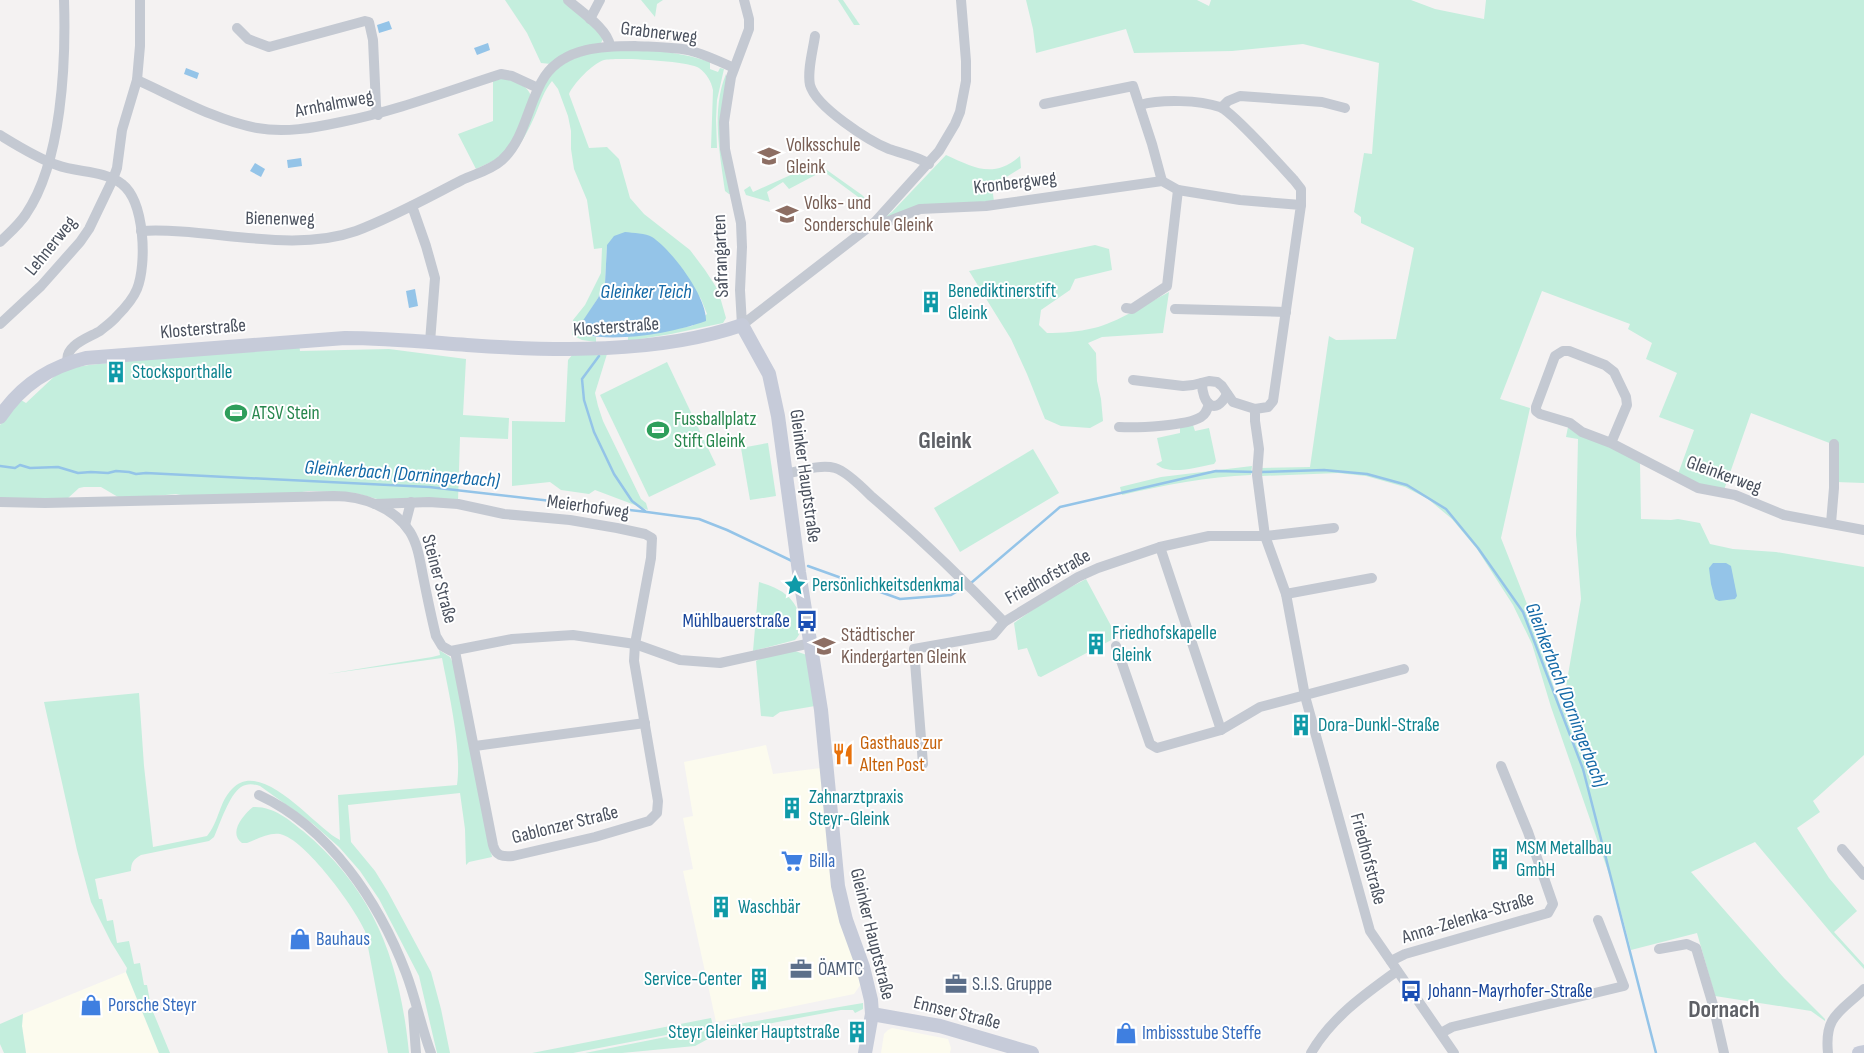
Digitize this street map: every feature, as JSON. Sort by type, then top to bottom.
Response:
[{"type":"street","points":[[0,242],[27,214],[39,189],[48,161],[60,99],[65,30],[64,0]]},
{"type":"street","points":[[113,179],[117,168],[122,130],[137,80],[140,46],[140,0]]},
{"type":"street","name":"Grabnerweg","points":[[568,0],[590,19],[607,38],[610,46],[658,46],[688,50],[734,68]]},
{"type":"street","name":"Grabnerweg","points":[[590,19],[600,0]]},
{"type":"street","name":"Safrangarten","points":[[742,325],[740,290],[742,247],[740,223],[725,148],[724,131],[726,99],[734,68],[749,28],[749,19],[744,0]]},
{"type":"street","points":[[742,325],[874,223],[939,151],[955,124],[963,100],[966,61],[961,0]]},
{"type":"street","points":[[237,28],[248,39],[261,46],[269,47],[365,21],[369,22],[373,40],[378,115]]},
{"type":"street","points":[[815,36],[810,84],[820,102],[836,116],[869,139],[889,149],[923,160],[929,164]]},
{"type":"street","name":"Bienenweg","points":[[141,231],[168,230],[303,240],[354,232],[488,169],[503,159],[520,134],[538,88],[549,72],[560,62],[580,52],[610,46]]},
{"type":"street","name":"Arnhalmweg","points":[[137,80],[223,118],[258,128],[281,131],[326,126],[378,115],[501,74],[512,76],[538,88]]},
{"type":"street","points":[[1044,104],[1133,86],[1162,181],[1178,190],[1240,200],[1301,205]]},
{"type":"street","points":[[1222,107],[1240,96],[1322,102],[1345,108]]},
{"type":"street","points":[[1133,380],[1183,386],[1209,381],[1217,382],[1233,402],[1255,409],[1268,407],[1273,402],[1301,205],[1301,190],[1294,180],[1222,107],[1193,102],[1152,102],[1140,105]]},
{"type":"street","points":[[0,135],[65,168],[96,173],[123,185],[134,201],[140,221],[141,271],[136,291],[124,309],[109,324],[69,350],[66,359],[68,363]]},
{"type":"street","name":"Lehnerweg","points":[[0,324],[41,286],[80,242],[89,229],[113,179]]},
{"type":"street","name":"Kronbergweg","points":[[874,223],[884,223],[920,209],[986,206],[1162,181]]},
{"type":"street","points":[[1126,308],[1132,309],[1167,286],[1178,190]]},
{"type":"street","points":[[412,206],[435,278],[430,342]]},
{"type":"street","points":[[1175,309],[1286,312]]},
{"type":"street","name":"Klosterstraße","points":[[0,417],[15,397],[29,383],[68,363],[86,358],[330,338],[379,338],[535,349],[610,347],[690,339],[742,325]]},
{"type":"street","name":"Gleinker Hauptstraße","points":[[742,325],[771,380],[778,416],[824,728],[838,886],[846,920],[866,979],[872,1014],[865,1053]]},
{"type":"street","name":"Gleinkerweg","points":[[1611,443],[1627,404],[1626,397],[1614,372],[1605,364],[1569,351],[1559,352],[1555,356],[1536,411],[1540,414],[1570,423],[1582,432],[1611,443],[1692,485],[1735,495],[1784,515],[1864,530]]},
{"type":"street","points":[[1202,383],[1203,397],[1209,404],[1214,406],[1219,404],[1227,394]]},
{"type":"street","points":[[1119,427],[1131,428],[1190,422],[1206,413],[1209,404]]},
{"type":"street","name":"Friedhofstraße","points":[[1255,409],[1258,470],[1265,536],[1286,594],[1305,696],[1370,931],[1454,1053]]},
{"type":"street","points":[[1831,523],[1834,488],[1834,444]]},
{"type":"street","name":"Friedhofstraße","points":[[786,474],[823,468],[836,468],[850,477],[974,590],[1004,622],[1078,577],[1098,568],[1160,547],[1209,536],[1265,536],[1334,528]]},
{"type":"street","name":"Steiner Straße","points":[[0,502],[63,503],[348,496],[376,504],[405,525],[414,541],[436,636],[442,646],[450,651],[487,643],[553,635],[592,637],[635,644],[680,660],[711,663],[737,660],[810,643]]},
{"type":"street","points":[[405,525],[411,502]]},
{"type":"street","name":"Meierhofweg","points":[[376,504],[411,502],[458,504],[510,515],[594,524],[652,538],[653,542],[635,644]]},
{"type":"street","points":[[1160,547],[1221,730]]},
{"type":"street","points":[[1286,594],[1372,578]]},
{"type":"street","points":[[923,764],[914,649],[993,635],[1004,622]]},
{"type":"street","name":"Gablonzer Straße","points":[[455,651],[494,849],[500,856],[513,856],[595,837],[654,818],[658,808],[658,801],[634,661],[635,644]]},
{"type":"street","points":[[1116,646],[1150,744],[1152,747],[1157,748],[1221,730],[1260,707],[1404,669]]},
{"type":"street","points":[[475,746],[644,724]]},
{"type":"street","name":"Anna-Zelenka-Straße","points":[[1391,961],[1405,954],[1548,913],[1553,904],[1528,832],[1501,766]]},
{"type":"street","points":[[258,795],[281,808],[312,831],[329,847],[360,885],[387,929],[404,967],[431,1053]]},
{"type":"street","points":[[1842,849],[1864,875]]},
{"type":"street","points":[[1441,1033],[1452,1027],[1624,986],[1598,920]]},
{"type":"street","points":[[1659,949],[1687,944],[1696,948],[1713,1005],[1724,1053]]},
{"type":"street","points":[[1311,1053],[1320,1036],[1348,1008],[1397,971]]},
{"type":"street","points":[[1828,1053],[1828,1033],[1831,1021],[1864,989]]},
{"type":"street","points":[[412,993],[416,1053]]},
{"type":"street","name":"Ennser Straße","points":[[872,1014],[940,1026],[1032,1053]]},
{"type":"street","points":[[424,1034],[427,1053]]},
{"type":"street","points":[[1859,1053],[1864,1052]]},
{"type":"shaded area","points":[[766,745],[773,774],[821,768],[861,984],[854,994],[716,1022],[683,871],[693,869],[683,818],[693,816],[684,762]]},
{"type":"shaded area","name":"Porsche Steyr","points":[[126,972],[159,1053],[26,1053],[22,1026],[23,1014]]},
{"type":"shaded area","points":[[892,1028],[948,1039],[951,1048],[950,1053],[881,1053],[884,1034]]},
{"type":"green space","points":[[505,0],[565,0],[594,25],[603,39],[601,43],[551,64],[541,63],[527,33]]},
{"type":"green space","points":[[641,0],[663,0],[657,4],[655,17]]},
{"type":"green space","points":[[838,0],[843,0],[860,25],[854,25]]},
{"type":"green space","points":[[1026,0],[1197,0],[1209,6],[1211,0],[1411,0],[1435,9],[1484,19],[1486,0],[1864,0],[1864,483],[1836,482],[1832,444],[1751,413],[1724,490],[1702,486],[1678,474],[1694,430],[1659,417],[1677,373],[1646,359],[1652,343],[1628,329],[1630,324],[1542,291],[1500,399],[1530,408],[1501,538],[1538,632],[1536,637],[1562,710],[1581,599],[1576,535],[1578,439],[1566,437],[1568,427],[1605,443],[1640,462],[1641,519],[1678,519],[1700,523],[1710,544],[1733,549],[1776,552],[1864,567],[1864,755],[1813,801],[1820,812],[1797,828],[1829,878],[1857,911],[1834,932],[1864,965],[1864,969],[1755,842],[1691,872],[1784,978],[1825,1021],[1811,1011],[1715,996],[1697,933],[1631,950],[1617,897],[1551,707],[1532,644],[1513,605],[1477,549],[1452,519],[1428,499],[1405,487],[1366,476],[1338,473],[1262,476],[1262,468],[1310,467],[1329,336],[1336,340],[1396,339],[1414,248],[1361,223],[1361,217],[1354,212],[1364,153],[1372,154],[1379,63],[1303,44],[1232,51],[1134,53],[1126,29],[1036,53],[1033,29]]},
{"type":"green space","points":[[603,49],[670,52],[710,62],[710,69],[718,72],[720,68],[724,69],[717,100],[717,148],[711,148],[713,90],[708,78],[699,68],[682,63],[653,60],[604,60],[594,65],[584,74],[569,94],[589,148],[607,147],[619,159],[630,198],[644,214],[690,250],[705,270],[718,290],[726,318],[723,323],[628,341],[628,337],[692,326],[707,314],[701,299],[671,255],[607,245],[605,283],[581,325],[585,335],[596,337],[596,342],[582,340],[572,335],[573,320],[585,305],[601,273],[602,248],[594,249],[587,200],[574,169],[568,116],[558,89],[552,81],[523,140],[505,163],[501,163],[551,72],[572,59]]},
{"type":"green space","points":[[726,74],[731,194],[725,191],[718,132],[719,102]]},
{"type":"green space","points":[[505,78],[524,87],[531,97],[510,147],[495,160],[476,169],[458,134],[493,121],[493,81]]},
{"type":"green space","points":[[946,155],[966,164],[984,169],[1001,167],[1020,156],[1021,168],[992,186],[994,202],[884,218],[892,212]]},
{"type":"green space","points":[[817,163],[862,195],[870,203],[869,205],[823,171],[789,189],[783,182],[767,192],[770,202],[746,195],[744,190],[750,186],[753,192]]},
{"type":"green space","points":[[1095,245],[1109,249],[1112,270],[1075,279],[1070,290],[1041,310],[1039,325],[1047,333],[1094,328],[1122,317],[1169,292],[1163,333],[1102,337],[1088,343],[1096,353],[1097,381],[1103,421],[1090,428],[1061,426],[1045,419],[1011,339],[969,271]]},
{"type":"green space","name":"ATSV Stein","points":[[299,344],[300,351],[389,349],[466,359],[463,415],[509,418],[508,439],[460,437],[458,501],[377,499],[355,493],[309,491],[287,494],[186,496],[176,494],[118,497],[101,487],[79,488],[67,499],[0,499],[0,425],[21,400],[26,403],[58,373],[89,365]]},
{"type":"green space","points":[[573,354],[607,354],[595,393],[598,406],[603,421],[648,510],[595,490],[589,494],[561,490],[550,482],[512,486],[512,421],[565,422],[568,360]]},
{"type":"green space","name":"Fussballplatz Stift Gleink","points":[[667,362],[716,465],[649,497],[600,395]]},
{"type":"green space","points":[[1193,425],[1195,431],[1209,428],[1216,461],[1214,464],[1176,470],[1162,468],[1156,464],[1162,461],[1157,438],[1180,433],[1180,427]]},
{"type":"green space","points":[[768,443],[776,496],[750,500],[741,448]]},
{"type":"green space","points":[[1033,449],[1059,493],[960,552],[934,508]]},
{"type":"green space","points":[[1252,466],[1251,475],[1186,482],[1122,495],[1120,487],[1161,477]]},
{"type":"green space","points":[[1086,579],[1117,637],[1041,677],[1038,676],[1027,648],[1018,650],[1014,623],[1048,599]]},
{"type":"green space","points":[[759,582],[779,590],[790,598],[800,616],[801,629],[795,640],[753,651]]},
{"type":"green space","points":[[439,650],[450,657],[454,665],[474,758],[492,857],[469,862],[466,865],[465,829],[460,793],[348,805],[351,842],[375,871],[388,892],[431,972],[450,1053],[437,1053],[419,976],[379,899],[360,871],[339,847],[313,824],[260,786],[250,784],[241,787],[233,796],[214,837],[209,841],[141,855],[133,861],[131,871],[95,879],[99,899],[102,899],[107,921],[113,920],[117,943],[129,941],[134,964],[140,963],[151,1007],[170,1053],[159,1053],[126,972],[127,968],[111,942],[91,902],[77,850],[44,702],[139,693],[144,766],[153,847],[207,836],[228,794],[232,789],[244,782],[258,782],[273,788],[340,840],[338,795],[457,785],[458,755],[442,658],[327,674],[432,657],[440,655]]},
{"type":"green space","points":[[795,651],[807,655],[815,706],[780,712],[773,717],[761,716],[756,661],[763,657]]},
{"type":"green space","points":[[253,807],[274,811],[303,831],[328,854],[349,878],[366,904],[380,930],[399,988],[409,1053],[388,1053],[365,931],[360,920],[328,876],[302,848],[290,839],[276,834],[247,843],[242,843],[238,839],[236,834],[238,824]]},
{"type":"green space","points":[[863,1003],[863,1009],[855,1013],[853,1010],[841,1010],[719,1033],[695,1046],[622,1053],[585,1053],[691,1032]]},
{"type":"green space","points":[[23,1014],[22,1026],[26,1053],[4,1053],[0,1044],[0,1024]]},
{"type":"green space","points":[[711,1018],[713,1026],[573,1053],[532,1053]]},
{"type":"water","points":[[389,21],[392,29],[379,33],[377,25]]},
{"type":"water","points":[[488,43],[490,50],[477,55],[474,48]]},
{"type":"water","points":[[186,68],[199,73],[197,79],[184,74]]},
{"type":"water","points":[[301,158],[302,166],[288,168],[287,160]]},
{"type":"water","points":[[255,163],[265,169],[261,177],[250,171]]},
{"type":"water","name":"Gleinker Teich","points":[[625,232],[652,237],[669,252],[695,287],[705,311],[706,321],[662,333],[630,337],[585,335],[580,325],[598,298],[605,283],[607,245],[614,236]]},
{"type":"water","points":[[415,289],[418,306],[409,308],[406,291]]},
{"type":"water","points":[[1713,563],[1726,563],[1731,566],[1737,596],[1735,599],[1719,601],[1715,599],[1709,568]]},
{"type":"waterway","points":[[599,356],[582,379],[584,400],[594,432],[614,474],[632,501],[645,511]]},
{"type":"waterway","name":"Gleinkerbach (Dorningerbach)","points":[[0,466],[15,468],[20,465],[30,468],[58,467],[78,473],[108,473],[116,471],[136,474],[429,487],[647,512],[699,519],[792,561]]},
{"type":"waterway","name":"Gleinkerbach (Dorningerbach)","points":[[1261,472],[1324,470],[1367,474],[1407,485],[1446,509],[1478,548],[1523,612],[1583,769],[1656,1053]]},
{"type":"waterway","name":"Gleinkerbach (Dorningerbach)","points":[[971,583],[1060,507],[1216,471],[1255,472]]},
{"type":"waterway","name":"Gleinkerbach (Dorningerbach)","points":[[808,566],[900,599],[951,595],[966,586]]},
{"type":"place","name":"Volksschule Gleink","points":[[769,156]]},
{"type":"place","name":"Volks- und Sonderschule Gleink","points":[[787,214]]},
{"type":"place","name":"Benediktinerstift Gleink","points":[[931,302]]},
{"type":"place","name":"Stocksporthalle","points":[[116,372]]},
{"type":"place","name":"ATSV Stein","points":[[236,413]]},
{"type":"place","name":"Fussballplatz Stift Gleink","points":[[658,430]]},
{"type":"place","name":"Persönlichkeitsdenkmal","points":[[795,585]]},
{"type":"place","name":"Mühlbauerstraße","points":[[807,621]]},
{"type":"place","name":"Friedhofskapelle Gleink","points":[[1096,644]]},
{"type":"place","name":"Städtischer Kindergarten Gleink","points":[[824,646]]},
{"type":"place","name":"Dora-Dunkl-Straße","points":[[1301,725]]},
{"type":"place","name":"Gasthaus zur Alten Post","points":[[843,754]]},
{"type":"place","name":"Zahnarztpraxis Steyr-Gleink","points":[[792,808]]},
{"type":"place","name":"MSM Metallbau GmbH","points":[[1500,859]]},
{"type":"place","name":"Billa","points":[[792,861]]},
{"type":"place","name":"Waschbär","points":[[721,907]]},
{"type":"place","name":"Bauhaus","points":[[300,939]]},
{"type":"place","name":"ÖAMTC","points":[[801,969]]},
{"type":"place","name":"Service-Center","points":[[759,979]]},
{"type":"place","name":"S.I.S. Gruppe","points":[[956,984]]},
{"type":"place","name":"Johann-Mayrhofer-Straße","points":[[1411,991]]},
{"type":"place","name":"Porsche Steyr","points":[[91,1005]]},
{"type":"place","name":"Steyr Gleinker Hauptstraße","points":[[857,1032]]},
{"type":"place","name":"Imbissstube Steffe","points":[[1126,1033]]},
{"type":"district","name":"Gleink","points":[[945,440]]},
{"type":"district","name":"Dornach","points":[[1724,1009]]}]
